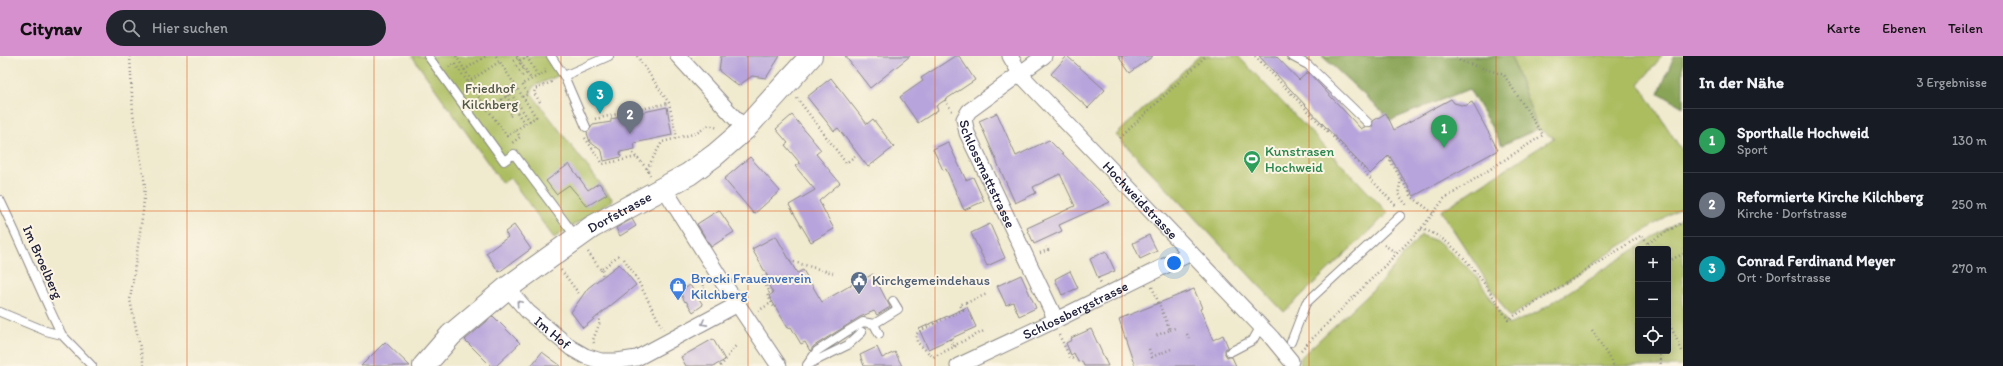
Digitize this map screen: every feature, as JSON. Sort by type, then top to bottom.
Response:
[{"type":"street","points":[[678,56],[745,129]]},
{"type":"street","name":"Dorfstrasse","points":[[424,366],[451,335],[507,288],[581,243],[617,213],[703,165],[745,129],[788,84],[811,56]]},
{"type":"street","name":"Hochweidstrasse","points":[[1010,56],[1021,75],[1261,326],[1291,361]]},
{"type":"street","name":"Schlossmattstrasse","points":[[1044,56],[1021,75],[969,110],[964,120],[967,133],[1057,326]]},
{"type":"street","points":[[664,188],[738,304],[780,366]]},
{"type":"street","name":"Schlossbergstrasse","points":[[958,366],[1057,326],[1191,253]]},
{"type":"street","name":"Im Hof","points":[[507,288],[528,312],[571,348],[585,356],[601,361],[630,359],[653,351],[738,304]]},
{"type":"lane","points":[[428,56],[504,161],[514,154],[581,243]]},
{"type":"lane","points":[[551,56],[564,76],[586,127]]},
{"type":"lane","points":[[564,76],[609,56]]},
{"type":"lane","points":[[1292,56],[1308,66],[1368,123]]},
{"type":"lane","name":"Im Broelberg","points":[[0,200],[18,237],[40,291],[62,334],[92,366]]},
{"type":"lane","points":[[1291,342],[1306,303],[1400,216]]},
{"type":"lane","points":[[806,365],[817,351],[863,322],[874,324],[898,310],[893,300]]},
{"type":"lane","points":[[0,312],[46,332],[62,334]]},
{"type":"lane","points":[[874,324],[879,334]]},
{"type":"lane","points":[[1230,352],[1253,340],[1261,326]]},
{"type":"lane","points":[[806,365],[848,345],[862,332]]},
{"type":"path","points":[[130,56],[133,113],[145,185],[143,211],[130,300],[144,366]]},
{"type":"path","points":[[456,56],[470,81],[507,136],[536,117],[496,56]]},
{"type":"path","points":[[464,70],[486,56]]},
{"type":"path","points":[[516,66],[528,56],[538,76]]},
{"type":"path","points":[[638,56],[669,103],[677,138]]},
{"type":"path","points":[[1120,138],[1206,56]]},
{"type":"path","points":[[1255,56],[1398,208]]},
{"type":"path","points":[[1291,361],[1421,229],[1444,199],[1543,135],[1504,75],[1460,61],[1454,56]]},
{"type":"path","points":[[513,61],[517,57],[531,79]]},
{"type":"path","points":[[470,81],[499,62]]},
{"type":"path","points":[[522,97],[528,94],[522,84],[546,72],[543,66]]},
{"type":"path","points":[[457,68],[470,81]]},
{"type":"path","points":[[519,71],[524,68]]},
{"type":"path","points":[[522,76],[527,73]]},
{"type":"path","points":[[540,102],[534,93],[536,89],[564,76]]},
{"type":"path","points":[[788,84],[846,163],[855,156]]},
{"type":"path","points":[[488,109],[517,89]]},
{"type":"path","points":[[511,94],[530,121]]},
{"type":"path","points":[[506,96],[525,124]]},
{"type":"path","points":[[502,100],[512,115],[508,117]]},
{"type":"path","points":[[594,120],[669,103]]},
{"type":"path","points":[[630,150],[648,170],[662,142],[697,133],[709,125]]},
{"type":"path","points":[[586,127],[582,132],[587,143],[603,164],[637,157]]},
{"type":"path","points":[[512,142],[520,137],[516,130]]},
{"type":"path","points":[[666,136],[667,141]]},
{"type":"path","points":[[1388,157],[1412,197],[1433,213]]},
{"type":"path","points":[[1402,179],[1398,194],[1406,205]]},
{"type":"path","points":[[1648,243],[1683,222]]},
{"type":"path","points":[[1421,229],[1428,231],[1443,240],[1478,274],[1508,320],[1642,235],[1650,246]]},
{"type":"path","points":[[581,243],[601,270],[603,276]]},
{"type":"path","points":[[1040,253],[1048,250],[1046,247]]},
{"type":"path","points":[[601,270],[620,254]]},
{"type":"path","points":[[1671,260],[1683,254]]},
{"type":"path","points":[[624,259],[637,279],[669,342]]},
{"type":"path","points":[[790,261],[833,273]]},
{"type":"path","points":[[706,273],[703,287],[711,299]]},
{"type":"path","points":[[767,274],[761,278],[770,292],[767,294],[775,306]]},
{"type":"path","points":[[1149,281],[1170,330]]},
{"type":"path","points":[[956,346],[933,357],[917,342],[916,334],[919,331],[963,310],[960,305],[967,304],[987,294]]},
{"type":"path","points":[[594,345],[593,340],[600,322],[598,316]]},
{"type":"path","points":[[1057,326],[1071,359],[1076,357]]},
{"type":"path","points":[[1155,336],[1175,328]]},
{"type":"path","points":[[1671,329],[1683,353]]},
{"type":"path","points":[[1592,330],[1614,366]]},
{"type":"path","points":[[950,339],[953,346],[984,331]]},
{"type":"path","points":[[1187,334],[1190,341]]},
{"type":"path","points":[[720,366],[728,359],[730,351],[736,346]]},
{"type":"path","points":[[1149,349],[1152,357],[1171,349]]},
{"type":"path","points":[[1659,354],[1661,366]]},
{"type":"green space","name":"Friedhof Kilchberg","points":[[412,56],[547,56],[560,75],[534,86],[531,93],[613,200],[554,238],[510,178],[502,183]]},
{"type":"green space","name":"Kunstrasen Hochweid","points":[[1199,56],[1238,56],[1388,213],[1284,312],[1116,135]]},
{"type":"green space","points":[[1322,56],[1511,56],[1538,129],[1502,145],[1469,89],[1391,120]]},
{"type":"green space","points":[[1511,56],[1662,56],[1639,84],[1683,152],[1683,206],[1510,317],[1441,211],[1554,138],[1538,129]]},
{"type":"green space","points":[[1674,56],[1683,56],[1683,107],[1659,93]]},
{"type":"green space","points":[[1683,218],[1683,366],[1301,366],[1300,364],[1301,357],[1381,282],[1421,235],[1439,242],[1476,275],[1508,325],[1536,313],[1635,249],[1635,354],[1671,354],[1671,246],[1640,246]]},
{"type":"building","points":[[721,56],[780,56],[766,78],[752,76],[738,86],[719,71]]},
{"type":"building","points":[[845,56],[910,56],[870,88]]},
{"type":"building","points":[[955,56],[959,56],[975,80],[936,106],[938,110],[918,123],[900,97],[923,81],[921,78]]},
{"type":"building","points":[[1067,56],[1105,90],[1088,108],[1051,74]]},
{"type":"building","points":[[1118,56],[1153,56],[1130,73]]},
{"type":"building","points":[[1259,56],[1276,56],[1299,80],[1308,72],[1361,129],[1364,127],[1372,127],[1373,121],[1386,113],[1394,130],[1451,99],[1454,103],[1465,106],[1472,102],[1498,150],[1414,196],[1389,155],[1370,174]]},
{"type":"building","points":[[831,78],[867,124],[873,119],[894,147],[868,167],[838,128],[834,131],[807,97]]},
{"type":"building","points":[[667,107],[672,135],[634,143],[635,149],[620,152],[621,157],[604,161],[602,151],[590,142],[587,133],[593,125],[611,122],[611,119]]},
{"type":"building","points":[[997,113],[1016,156],[1049,140],[1110,202],[1059,225],[1062,231],[1034,244],[1027,228],[1075,206],[1060,174],[1033,187],[1036,193],[1015,203],[979,121]]},
{"type":"building","points":[[792,115],[821,150],[816,154],[840,183],[819,201],[834,229],[811,242],[789,205],[815,190],[795,166],[800,163],[785,145],[788,143],[776,129]]},
{"type":"building","points":[[948,142],[966,180],[973,177],[984,201],[964,210],[946,169],[943,170],[933,149]]},
{"type":"building","points":[[750,157],[780,191],[754,214],[724,179]]},
{"type":"building","points":[[569,164],[588,190],[599,183],[607,194],[587,206],[569,185],[556,194],[546,181]]},
{"type":"building","points":[[719,210],[734,232],[711,247],[697,224]]},
{"type":"building","points":[[632,219],[636,226],[620,236],[616,228]]},
{"type":"building","points":[[990,224],[1005,258],[987,266],[971,233]]},
{"type":"building","points":[[514,225],[531,249],[499,272],[486,253],[508,237],[505,232]]},
{"type":"building","points":[[1149,235],[1157,251],[1140,259],[1133,243]]},
{"type":"building","name":"Kirchgemeindehaus","points":[[776,236],[797,273],[803,270],[822,302],[873,274],[890,307],[877,315],[874,311],[860,317],[814,346],[810,351],[805,342],[801,344],[791,327],[788,328],[769,296],[773,293],[765,279],[768,277],[752,249]]},
{"type":"building","points":[[1106,251],[1115,271],[1098,278],[1090,259]]},
{"type":"building","points":[[619,264],[636,285],[583,328],[571,312],[588,288]]},
{"type":"building","points":[[1070,271],[1078,288],[1062,295],[1055,279]]},
{"type":"building","points":[[1021,275],[1036,308],[1019,316],[1013,302],[1006,305],[997,286]]},
{"type":"building","points":[[690,285],[703,305],[693,312],[686,301],[685,302],[680,292]]},
{"type":"building","points":[[1194,289],[1202,308],[1200,309],[1213,340],[1223,335],[1228,347],[1225,349],[1225,354],[1227,357],[1232,357],[1236,366],[1135,366],[1119,319]]},
{"type":"building","points":[[967,307],[976,327],[928,349],[919,329]]},
{"type":"building","points":[[493,316],[520,343],[496,366],[491,366],[465,340]]},
{"type":"building","points":[[1091,329],[1108,366],[1084,366],[1082,361],[1078,362],[1074,353],[1071,355],[1066,343],[1072,340],[1071,338]]},
{"type":"building","points":[[713,339],[725,360],[714,366],[686,366],[681,357]]},
{"type":"building","points":[[385,342],[410,366],[361,366]]},
{"type":"building","points":[[877,347],[882,358],[895,352],[902,366],[864,366],[860,355]]},
{"type":"building","points":[[542,352],[561,366],[531,366]]},
{"type":"place","name":"Conrad Ferdinand Meyer","points":[[600,114]]},
{"type":"place","name":"Reformierte Kirche Kilchberg","points":[[630,134]]},
{"type":"place","name":"Sporthalle Hochweid","points":[[1444,148]]},
{"type":"place","name":"Kunstrasen Hochweid","points":[[1252,174]]},
{"type":"place","name":"Kirchgemeindehaus","points":[[859,295]]},
{"type":"place","name":"Brocki Frauenverein Kilchberg","points":[[678,301]]}]
